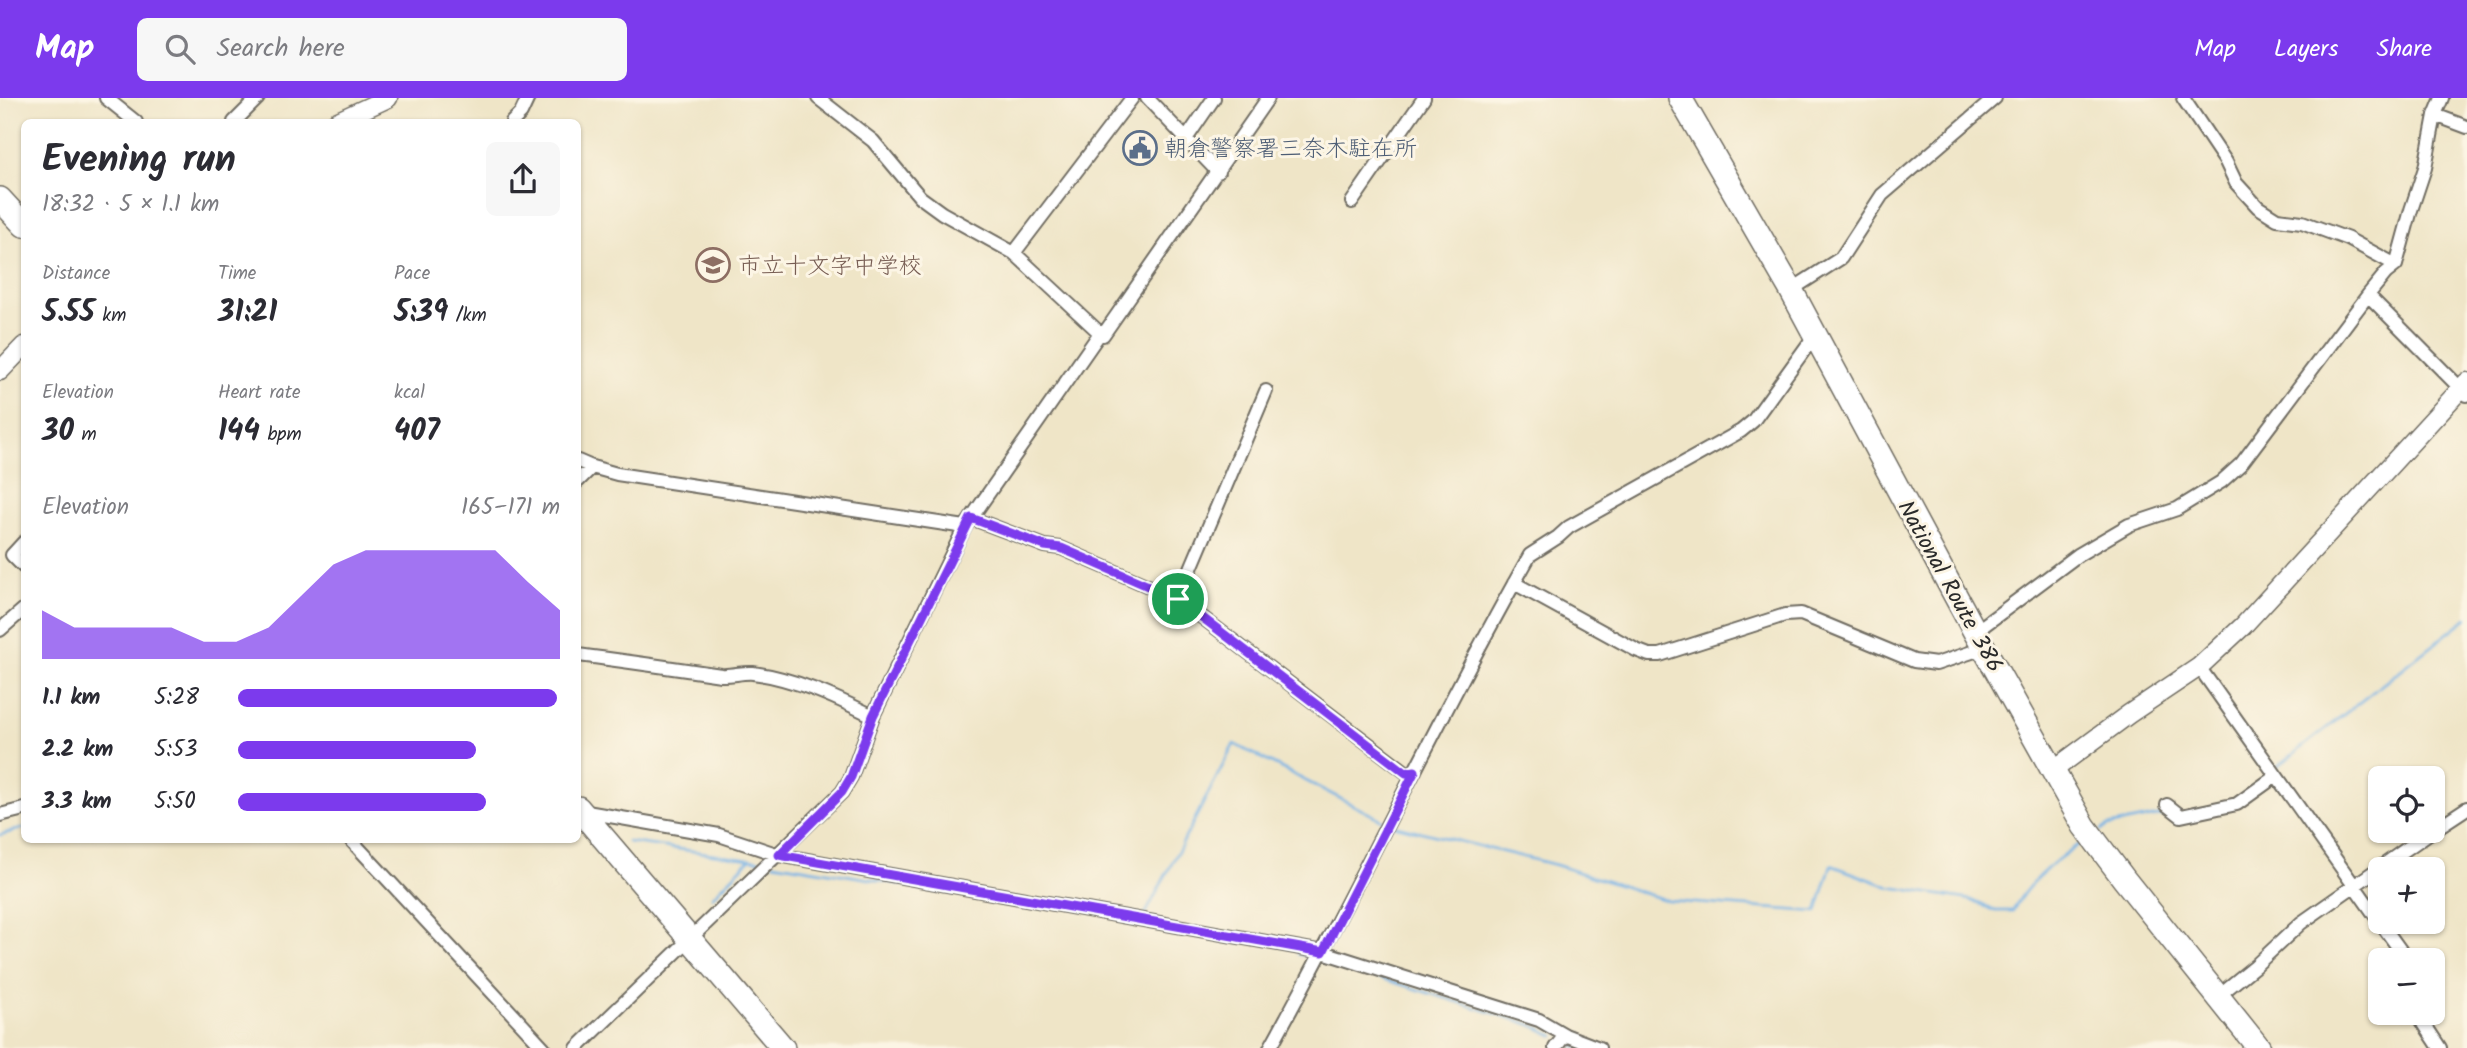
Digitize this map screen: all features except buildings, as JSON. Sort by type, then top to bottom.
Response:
[{"type":"highway","name":"National Route 386","points":[[1680,98],[1791,290],[1980,640],[2084,825],[2259,1048]]},
{"type":"highway","points":[[0,199],[21,222]]},
{"type":"highway","points":[[581,813],[783,1048]]},
{"type":"street","points":[[237,119],[258,98]]},
{"type":"street","points":[[342,119],[388,98]]},
{"type":"street","points":[[515,119],[528,98]]},
{"type":"street","points":[[818,98],[873,141],[920,197],[942,213],[1014,253],[1103,335],[1268,98]]},
{"type":"street","points":[[1014,253],[1132,98]]},
{"type":"street","points":[[1147,98],[1218,172]]},
{"type":"street","points":[[1186,139],[1214,98]]},
{"type":"street","points":[[1352,202],[1424,98]]},
{"type":"street","points":[[1791,290],[1841,258],[1882,195],[1995,98]]},
{"type":"street","points":[[2183,98],[2226,162],[2236,183],[2258,207],[2277,219],[2302,222],[2348,239],[2396,265]]},
{"type":"street","points":[[1514,583],[1648,655],[1660,655],[1785,615],[1801,614],[1927,664],[1980,640],[2078,555],[2129,526],[2177,509],[2221,482],[2241,464],[2368,295],[2396,265],[2425,168],[2435,115],[2442,98]]},
{"type":"street","points":[[109,99],[132,119]]},
{"type":"street","points":[[2435,115],[2467,127]]},
{"type":"street","points":[[2052,771],[2199,667],[2244,626],[2465,389],[2368,295]]},
{"type":"street","points":[[577,1048],[842,792],[851,777],[873,716],[968,523],[1100,333]]},
{"type":"street","points":[[1270,1048],[1530,555],[1569,527],[1741,431],[1753,421],[1815,335]]},
{"type":"street","points":[[0,371],[21,349]]},
{"type":"street","points":[[1178,599],[1266,391]]},
{"type":"street","points":[[581,462],[617,474],[968,523],[1045,546],[1061,548],[1178,599],[1406,773],[1415,771]]},
{"type":"street","points":[[581,478],[592,467]]},
{"type":"street","points":[[21,545],[12,555],[21,564]]},
{"type":"street","points":[[0,630],[21,612]]},
{"type":"street","points":[[581,654],[726,676],[751,673],[831,694],[873,716]]},
{"type":"street","points":[[2199,667],[2368,906]]},
{"type":"street","points":[[2169,806],[2180,816],[2237,804],[2276,776]]},
{"type":"street","points":[[2445,822],[2467,808]]},
{"type":"street","points":[[0,816],[21,810]]},
{"type":"street","points":[[581,811],[719,835],[779,855],[1323,952],[1539,1020],[1565,1035],[1598,1048]]},
{"type":"street","points":[[354,843],[544,1048]]},
{"type":"street","points":[[2218,996],[2301,923],[2414,843]]},
{"type":"street","points":[[2425,1025],[2440,1048]]},
{"type":"street","points":[[1555,1048],[1565,1035]]},
{"type":"waterway","points":[[2277,767],[2467,618]]},
{"type":"waterway","points":[[1145,915],[1234,744],[1384,821]]},
{"type":"waterway","points":[[2101,831],[2108,826],[2172,813]]},
{"type":"waterway","points":[[1393,825],[1556,865],[1669,901],[1817,912],[1831,865],[1890,887],[1971,900],[1995,911],[2013,911],[2042,872],[2081,843]]},
{"type":"waterway","points":[[0,835],[21,829]]},
{"type":"waterway","points":[[628,842],[764,861]]},
{"type":"waterway","points":[[712,897],[750,859]]},
{"type":"waterway","points":[[774,863],[995,900]]},
{"type":"waterway","points":[[1298,954],[1313,957]]},
{"type":"waterway","points":[[1322,960],[1532,1025],[1555,1036]]},
{"type":"waterway","points":[[1567,1042],[1579,1048]]},
{"type":"place","name":"朝倉警察署三奈木駐在所","points":[[1140,148]]},
{"type":"place","name":"市立十文字中学校","points":[[713,265]]},
{"type":"route","points":[[971,518],[1045,546],[1061,548],[1178,599],[1406,773],[1415,771],[1323,952],[779,855],[842,792],[851,777],[873,716],[971,518]]}]
